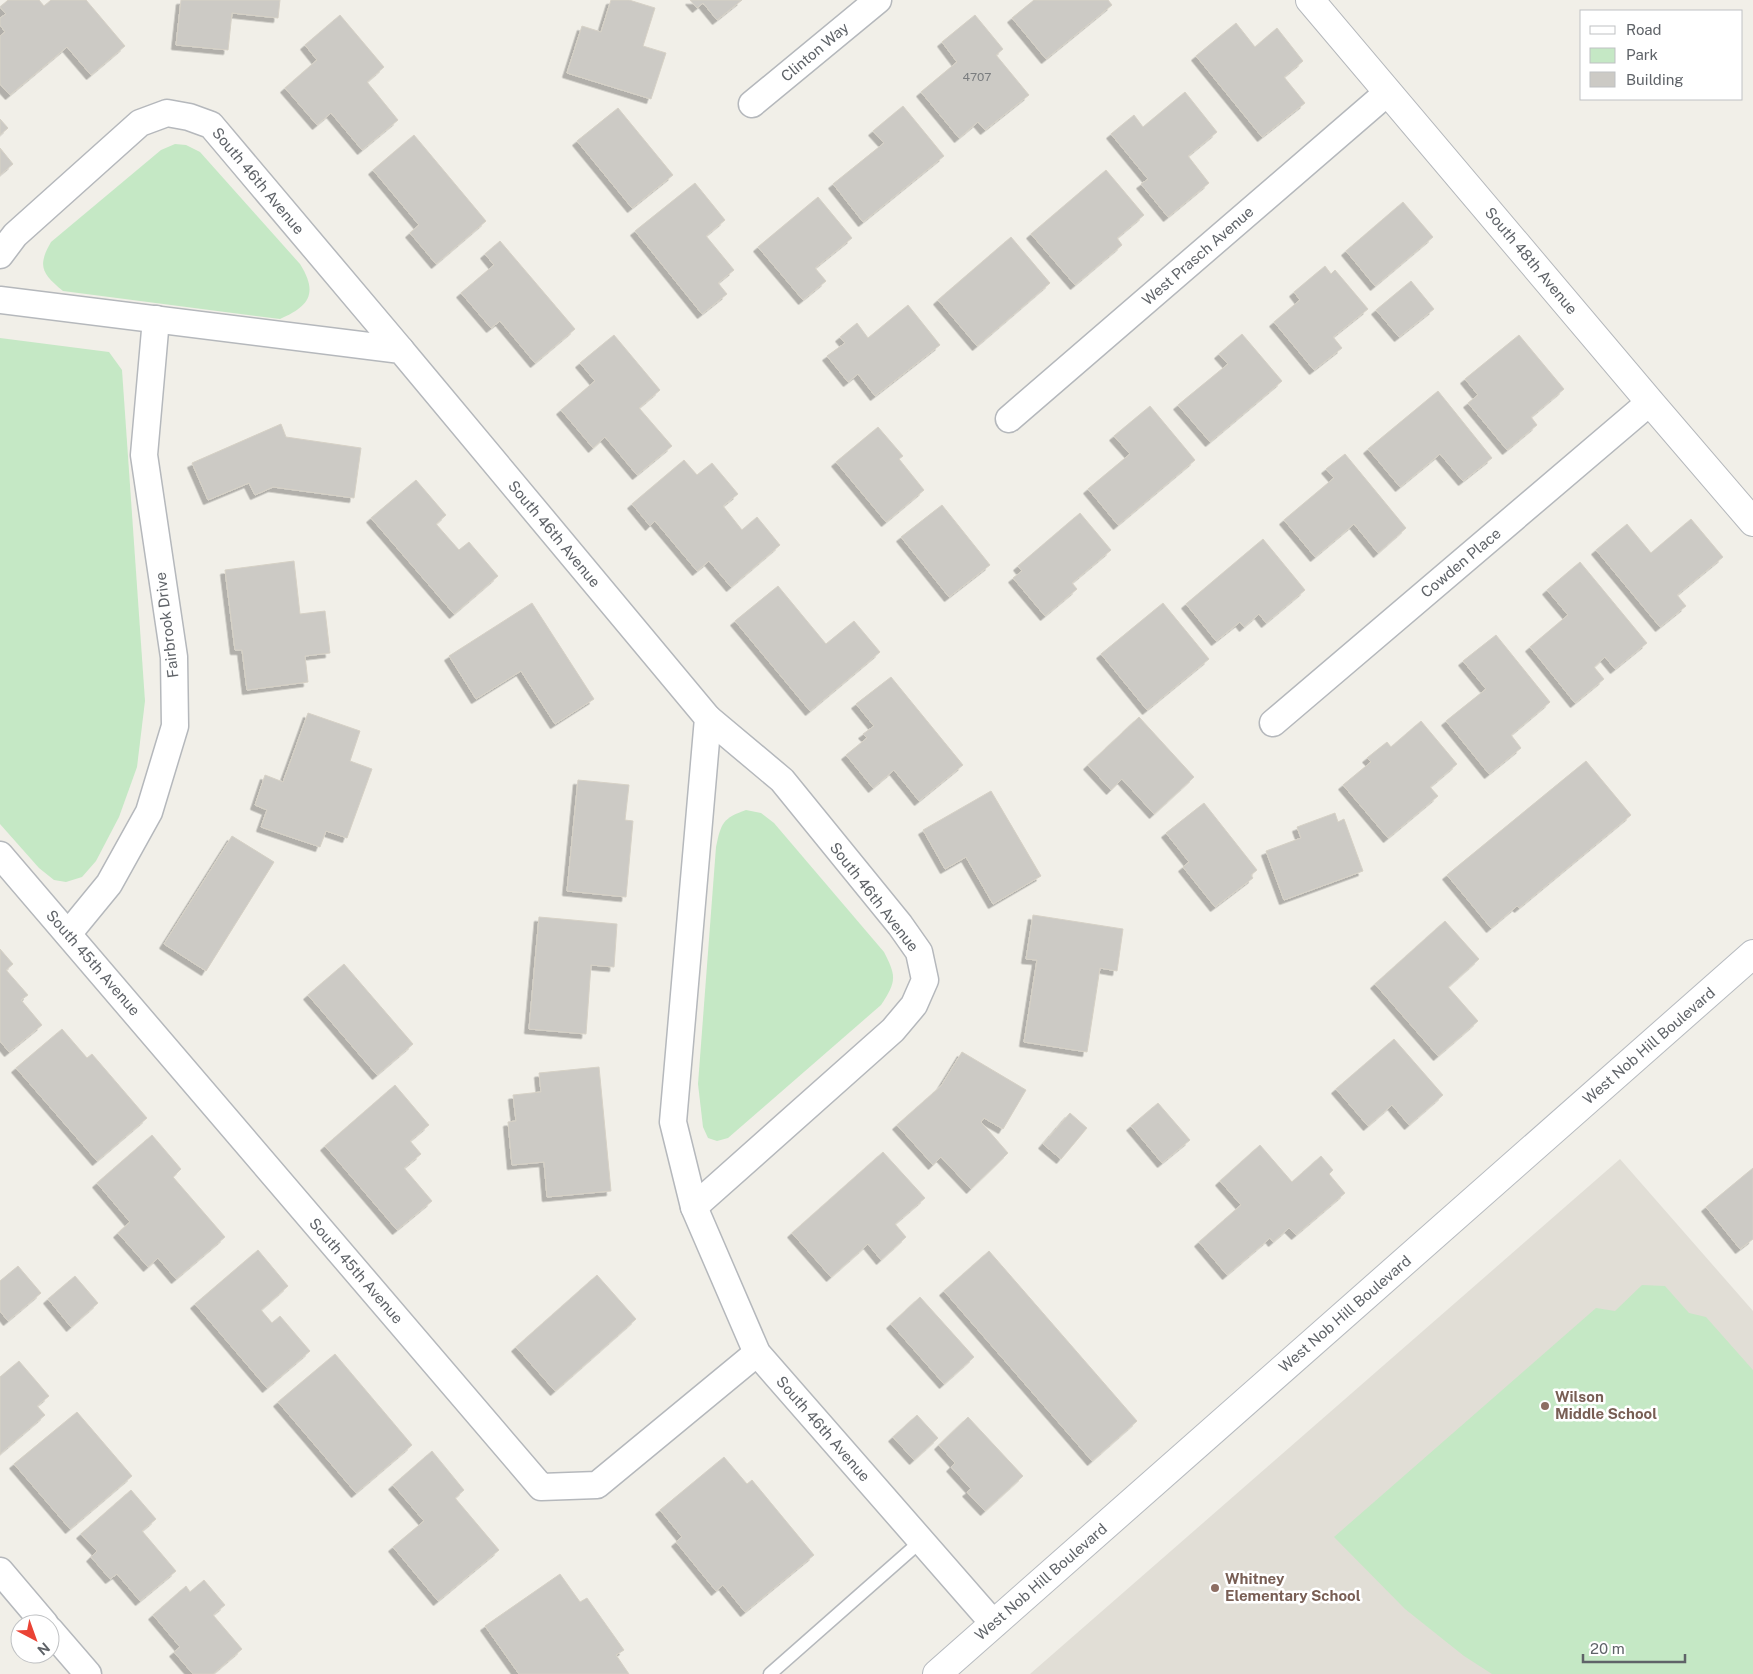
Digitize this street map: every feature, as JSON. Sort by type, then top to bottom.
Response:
[{"type":"main road","name":"South 48th Avenue","points":[[1310,0],[1753,522]]},
{"type":"main road","name":"West Nob Hill Boulevard","points":[[937,1674],[1753,954]]},
{"type":"street","name":"Clinton Way","points":[[752,104],[878,0]]},
{"type":"street","name":"West Prasch Avenue","points":[[1009,419],[1388,92]]},
{"type":"street","name":"South 46th Avenue","points":[[0,255],[15,235],[140,123],[166,113],[189,117],[211,125],[708,718],[782,780],[900,925],[919,952],[925,980],[914,1005],[893,1030],[694,1206]]},
{"type":"street","points":[[0,300],[400,350]]},
{"type":"street","name":"Fairbrook Drive","points":[[68,934],[109,884],[149,812],[174,726],[174,657],[144,455],[156,319]]},
{"type":"street","name":"Cowden Place","points":[[1273,723],[1650,402]]},
{"type":"street","name":"South 46th Avenue","points":[[708,718],[673,1122],[694,1206],[757,1353],[994,1624]]},
{"type":"street","name":"South 45th Avenue","points":[[0,855],[541,1487],[597,1486],[757,1353]]},
{"type":"street","points":[[0,1571],[37,1614]]},
{"type":"street","points":[[60,1642],[88,1674]]},
{"type":"lane","points":[[770,1674],[920,1541]]},
{"type":"shaded area","name":"Wilson Middle School","points":[[1620,1159],[1753,1311],[1753,1674],[1030,1674]]},
{"type":"green space","points":[[175,144],[186,145],[200,152],[300,264],[309,283],[309,291],[308,298],[298,309],[280,319],[63,291],[50,280],[43,264],[51,242],[161,150]]},
{"type":"green space","points":[[0,338],[109,352],[122,370],[145,701],[137,767],[119,817],[96,861],[82,877],[66,882],[54,880],[39,868],[0,824]]},
{"type":"green space","points":[[746,810],[761,813],[774,823],[884,952],[893,974],[893,979],[890,991],[881,1005],[728,1138],[717,1141],[708,1138],[703,1127],[698,1084],[716,847],[724,822]]},
{"type":"green space","name":"Wilson Middle School","points":[[1642,1285],[1665,1286],[1689,1313],[1706,1317],[1753,1370],[1753,1674],[1492,1674],[1464,1656],[1405,1609],[1334,1537],[1596,1308],[1615,1311]]},
{"type":"building","points":[[8,0],[39,0],[44,6],[51,0],[86,0],[125,46],[91,75],[67,47],[10,95],[0,84],[0,36],[5,32],[0,25],[0,18],[6,14],[0,7]]},
{"type":"building","points":[[181,0],[280,0],[278,18],[232,13],[228,50],[176,45]]},
{"type":"building","points":[[611,0],[629,0],[655,8],[643,46],[666,53],[651,99],[567,73],[582,26],[601,32]]},
{"type":"building","points":[[690,0],[742,0],[717,20],[703,3],[697,8]]},
{"type":"building","points":[[1034,0],[1108,0],[1112,5],[1046,59],[1012,18]]},
{"type":"building","points":[[340,15],[384,67],[367,82],[398,120],[362,150],[331,113],[317,125],[285,88],[317,60],[305,45]]},
{"type":"building","points":[[975,15],[1003,49],[996,55],[1029,95],[985,130],[978,122],[959,138],[921,92],[957,62],[942,42]]},
{"type":"building","points":[[1236,23],[1255,47],[1277,28],[1303,61],[1284,77],[1305,103],[1262,137],[1196,56]]},
{"type":"building","points":[[1185,92],[1217,132],[1188,156],[1209,183],[1168,217],[1141,184],[1148,179],[1111,134],[1134,115],[1143,127]]},
{"type":"building","points":[[903,106],[944,156],[863,222],[833,184],[884,143],[873,131]]},
{"type":"building","points":[[618,108],[673,175],[632,208],[577,141]]},
{"type":"building","points":[[0,119],[8,128],[0,135]]},
{"type":"building","points":[[414,135],[486,221],[436,264],[410,233],[419,225],[373,170]]},
{"type":"building","points":[[0,148],[13,164],[0,175]]},
{"type":"building","points":[[1106,170],[1144,215],[1117,238],[1122,245],[1075,285],[1031,234]]},
{"type":"building","points":[[695,183],[725,220],[706,236],[734,270],[718,283],[727,294],[702,314],[635,231]]},
{"type":"building","points":[[818,197],[852,238],[815,268],[826,281],[803,300],[758,247]]},
{"type":"building","points":[[1403,202],[1433,237],[1375,286],[1346,251]]},
{"type":"building","points":[[1011,237],[1050,283],[977,346],[938,300]]},
{"type":"building","points":[[500,241],[575,329],[535,363],[500,321],[491,328],[461,293],[494,265],[485,254]]},
{"type":"building","points":[[1325,266],[1331,274],[1335,270],[1368,309],[1333,337],[1342,348],[1314,370],[1274,322],[1300,300],[1294,292]]},
{"type":"building","points":[[1411,281],[1434,309],[1399,337],[1376,310]]},
{"type":"building","points":[[908,305],[940,345],[875,396],[858,374],[848,382],[827,356],[845,343],[840,337],[857,323],[868,338]]},
{"type":"building","points":[[1242,334],[1282,381],[1210,442],[1178,405],[1228,364],[1219,354]]},
{"type":"building","points":[[614,335],[660,390],[639,408],[672,446],[637,475],[605,437],[593,448],[561,410],[595,381],[580,363]]},
{"type":"building","points":[[1519,335],[1564,389],[1531,417],[1537,425],[1507,450],[1468,403],[1478,395],[1465,379]]},
{"type":"building","points":[[1438,391],[1492,458],[1463,481],[1440,454],[1400,487],[1368,449]]},
{"type":"building","points":[[1150,406],[1195,460],[1118,525],[1088,489],[1130,454],[1114,436]]},
{"type":"building","points":[[281,424],[286,437],[361,448],[354,498],[273,487],[255,495],[249,483],[208,500],[192,463]]},
{"type":"building","points":[[878,427],[903,456],[899,459],[924,490],[886,522],[836,462]]},
{"type":"building","points":[[1345,454],[1406,528],[1378,553],[1354,524],[1315,557],[1284,520],[1334,478],[1326,469]]},
{"type":"building","points":[[684,460],[697,475],[712,463],[738,494],[723,506],[742,530],[757,517],[780,545],[731,587],[709,561],[697,571],[655,521],[650,526],[632,504]]},
{"type":"building","points":[[416,480],[446,515],[436,524],[459,550],[469,542],[498,576],[454,614],[371,518]]},
{"type":"building","points":[[942,505],[990,565],[949,597],[901,537]]},
{"type":"building","points":[[1080,513],[1111,550],[1072,583],[1077,589],[1045,616],[1013,578],[1022,571],[1018,566]]},
{"type":"building","points":[[1691,519],[1723,557],[1677,595],[1686,606],[1660,627],[1596,550],[1627,524],[1651,553]]},
{"type":"building","points":[[1263,539],[1305,590],[1266,623],[1259,614],[1244,627],[1240,622],[1216,641],[1186,604]]},
{"type":"building","points":[[294,561],[300,614],[325,611],[330,653],[305,656],[308,682],[247,690],[242,650],[235,650],[225,570]]},
{"type":"building","points":[[1580,562],[1647,643],[1615,669],[1605,657],[1594,667],[1604,679],[1575,703],[1530,647],[1568,615],[1547,590]]},
{"type":"building","points":[[778,586],[826,644],[854,621],[880,652],[810,711],[735,621]]},
{"type":"building","points":[[532,603],[594,699],[555,724],[521,671],[476,699],[449,656]]},
{"type":"building","points":[[1163,603],[1209,659],[1147,710],[1101,654]]},
{"type":"building","points":[[1496,635],[1550,702],[1511,735],[1521,748],[1489,774],[1446,721],[1486,689],[1463,661]]},
{"type":"building","points":[[891,677],[963,765],[919,801],[894,770],[873,788],[846,755],[867,738],[863,734],[874,726],[856,704]]},
{"type":"building","points":[[308,713],[360,731],[350,761],[372,769],[347,838],[326,831],[320,847],[261,827],[267,810],[255,805],[265,775],[283,782]]},
{"type":"building","points":[[1139,717],[1194,777],[1154,814],[1122,779],[1111,790],[1088,765]]},
{"type":"building","points":[[1421,721],[1457,764],[1430,787],[1438,796],[1388,838],[1343,785],[1371,762],[1367,758],[1387,742],[1391,747]]},
{"type":"building","points":[[1586,761],[1631,815],[1519,908],[1517,906],[1491,928],[1447,875]]},
{"type":"building","points":[[578,780],[629,785],[625,820],[633,821],[626,897],[567,891]]},
{"type":"building","points":[[991,791],[1041,876],[993,904],[966,857],[945,869],[923,830]]},
{"type":"building","points":[[1204,803],[1257,870],[1251,875],[1253,878],[1215,907],[1183,867],[1189,862],[1166,833]]},
{"type":"building","points":[[1335,813],[1338,822],[1344,819],[1363,871],[1284,900],[1266,851],[1301,838],[1297,827]]},
{"type":"building","points":[[232,836],[274,862],[206,971],[164,944]]},
{"type":"building","points":[[1033,915],[1123,929],[1117,971],[1100,968],[1087,1052],[1024,1042],[1037,960],[1026,959]]},
{"type":"building","points":[[539,917],[617,924],[614,967],[591,965],[586,1034],[529,1029]]},
{"type":"building","points":[[1445,921],[1479,959],[1448,987],[1478,1021],[1438,1056],[1375,984]]},
{"type":"building","points":[[0,949],[13,964],[6,970],[28,995],[21,1000],[42,1025],[9,1052],[0,1041]]},
{"type":"building","points":[[344,964],[413,1044],[377,1075],[308,995]]},
{"type":"building","points":[[62,1029],[87,1058],[92,1054],[147,1118],[97,1161],[16,1068]]},
{"type":"building","points":[[1394,1039],[1443,1095],[1409,1125],[1392,1105],[1368,1126],[1336,1089]]},
{"type":"building","points":[[962,1052],[1026,1090],[1003,1129],[984,1118],[981,1122],[1008,1153],[971,1189],[941,1157],[933,1165],[897,1125],[941,1086]]},
{"type":"building","points":[[599,1067],[611,1191],[547,1197],[544,1162],[512,1165],[508,1122],[516,1121],[513,1095],[541,1092],[539,1073]]},
{"type":"building","points":[[395,1085],[429,1125],[410,1141],[421,1154],[404,1168],[432,1201],[397,1230],[325,1146]]},
{"type":"building","points":[[1158,1103],[1190,1140],[1162,1163],[1131,1126]]},
{"type":"building","points":[[1070,1113],[1087,1128],[1061,1159],[1043,1144]]},
{"type":"building","points":[[152,1135],[181,1169],[173,1177],[225,1237],[176,1279],[158,1258],[148,1267],[118,1233],[130,1222],[97,1183]]},
{"type":"building","points":[[1260,1145],[1292,1182],[1321,1156],[1333,1170],[1329,1174],[1345,1193],[1296,1235],[1289,1228],[1273,1242],[1270,1238],[1227,1275],[1199,1242],[1241,1205],[1220,1181]]},
{"type":"building","points":[[883,1152],[925,1198],[895,1224],[906,1237],[881,1260],[868,1244],[831,1277],[792,1233]]},
{"type":"building","points":[[1753,1168],[1753,1239],[1740,1249],[1706,1207]]},
{"type":"building","points":[[258,1250],[288,1286],[261,1310],[272,1323],[280,1316],[310,1351],[267,1388],[195,1304]]},
{"type":"building","points":[[989,1251],[1137,1421],[1092,1461],[944,1291]]},
{"type":"building","points":[[18,1266],[41,1293],[8,1321],[0,1311],[0,1281]]},
{"type":"building","points":[[597,1275],[636,1319],[555,1391],[516,1347]]},
{"type":"building","points":[[75,1276],[98,1303],[71,1327],[48,1299]]},
{"type":"building","points":[[920,1297],[974,1357],[944,1384],[891,1324]]},
{"type":"building","points":[[335,1354],[412,1445],[356,1493],[278,1402]]},
{"type":"building","points":[[19,1361],[49,1396],[37,1406],[45,1415],[0,1454],[0,1377]]},
{"type":"building","points":[[77,1412],[132,1476],[70,1529],[14,1464]]},
{"type":"building","points":[[917,1415],[938,1438],[914,1460],[893,1437]]},
{"type":"building","points":[[968,1417],[1023,1476],[985,1511],[967,1492],[971,1489],[951,1467],[955,1463],[939,1445]]},
{"type":"building","points":[[432,1451],[464,1490],[455,1498],[499,1550],[438,1601],[393,1547],[424,1521],[393,1485]]},
{"type":"building","points":[[724,1457],[747,1484],[752,1480],[814,1555],[745,1612],[723,1585],[716,1591],[676,1542],[682,1537],[660,1510]]},
{"type":"building","points":[[131,1490],[156,1519],[142,1531],[176,1571],[140,1601],[117,1574],[110,1579],[91,1557],[97,1551],[81,1534]]},
{"type":"building","points":[[560,1574],[580,1602],[587,1598],[624,1650],[616,1655],[629,1674],[519,1674],[485,1626]]},
{"type":"building","points":[[204,1580],[225,1605],[213,1615],[242,1649],[213,1674],[193,1674],[174,1652],[180,1647],[153,1615],[186,1586],[190,1592]]},
{"type":"place","name":"Wilson Middle School","points":[[1545,1406]]},
{"type":"place","name":"Whitney Elementary School","points":[[1215,1588]]}]
